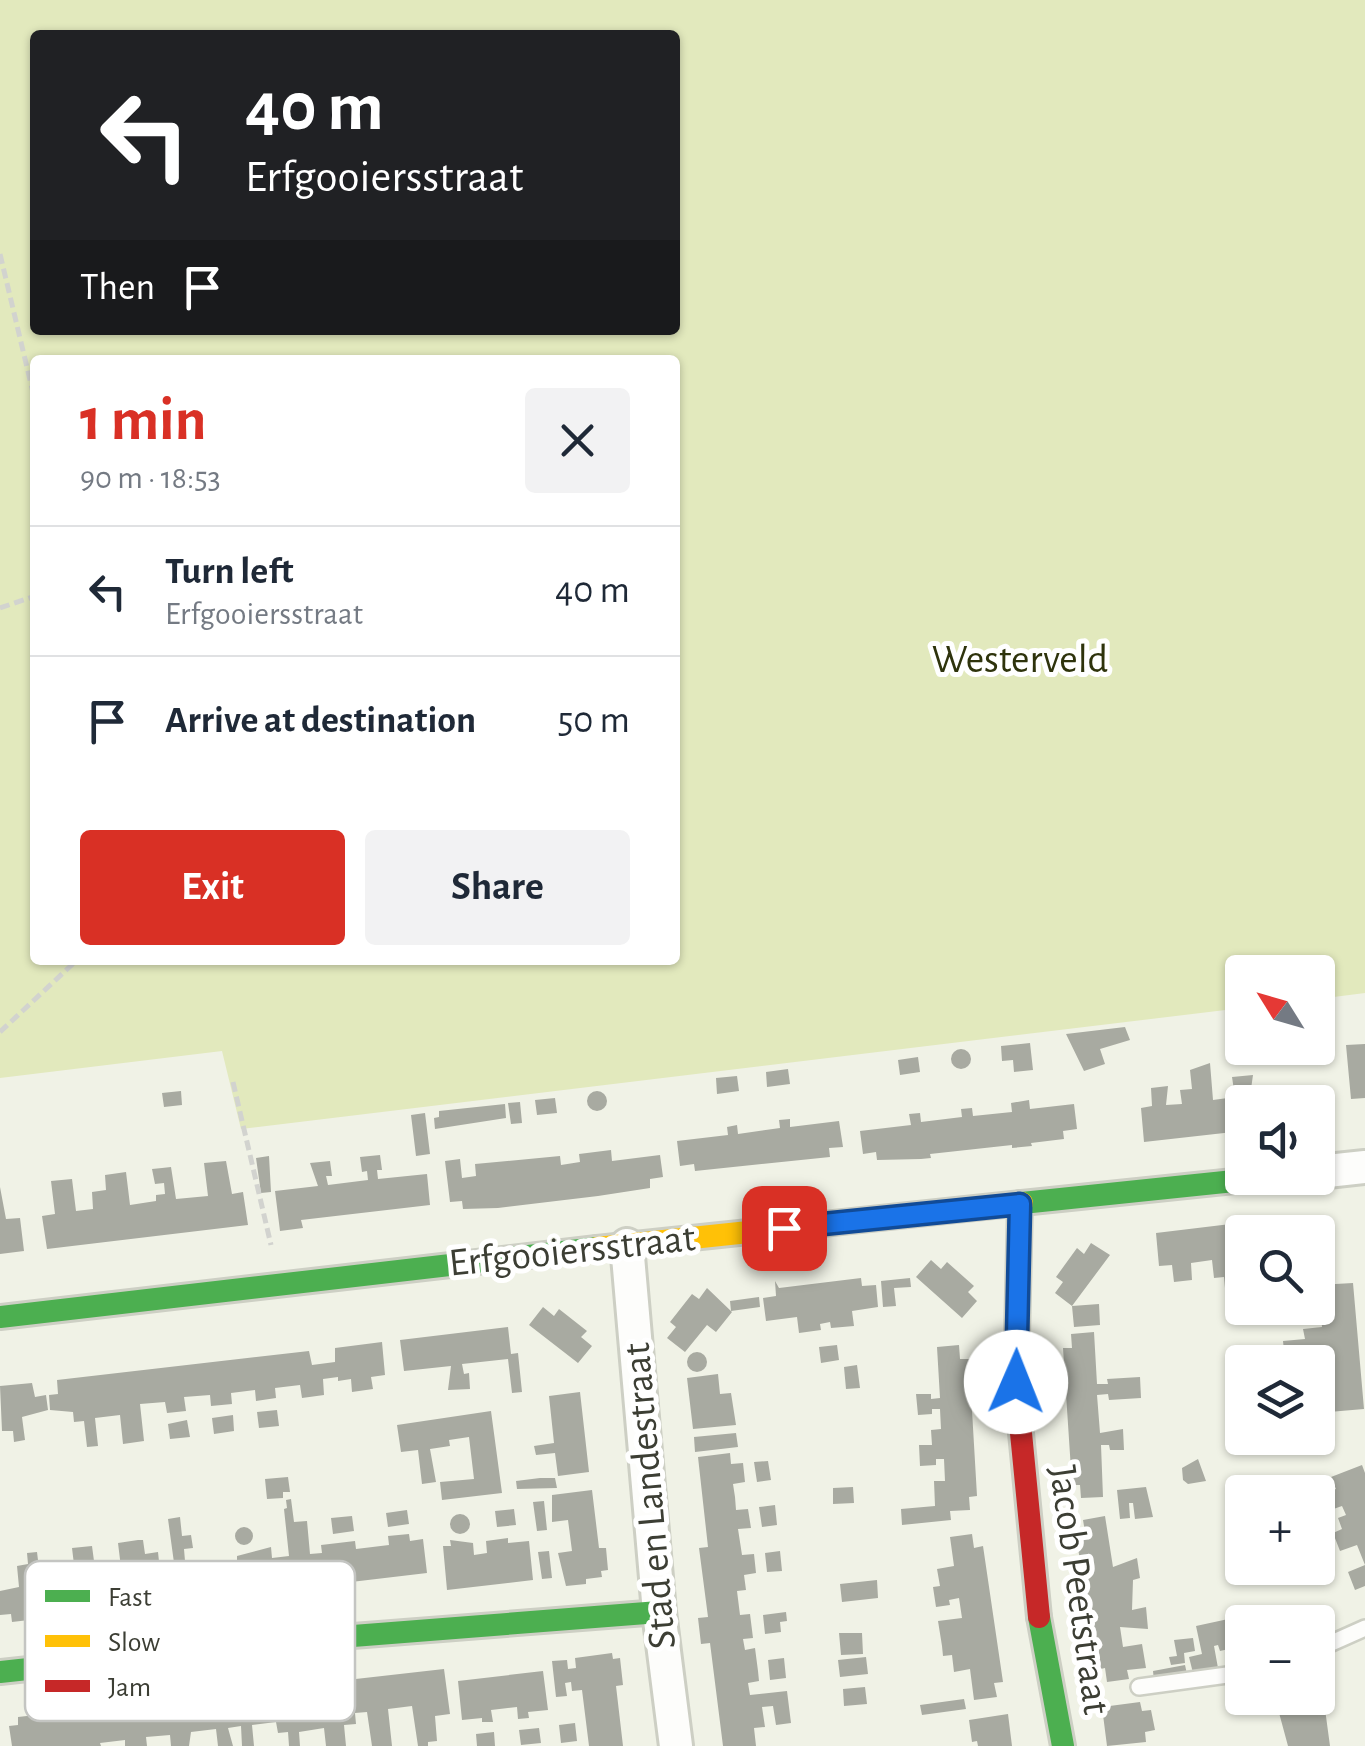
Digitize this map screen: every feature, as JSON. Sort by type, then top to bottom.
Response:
[{"type":"street","points":[[1335,1170],[1365,1167]]},
{"type":"street","name":"Erfgooiersstraat","points":[[0,1317],[279,1282],[1225,1182]]},
{"type":"street","name":"Jacob Peetstraat","points":[[1020,1204],[1016,1382],[1040,1616],[1063,1746]]},
{"type":"street","name":"Stad en Landestraat","points":[[628,1245],[660,1612],[676,1746]]},
{"type":"street","points":[[355,1636],[660,1612]]},
{"type":"street","points":[[0,1672],[25,1669]]},
{"type":"lane","points":[[1335,1641],[1365,1628]]},
{"type":"lane","points":[[1139,1688],[1225,1675]]},
{"type":"path","points":[[0,254],[30,381]]},
{"type":"path","points":[[0,608],[30,598]]},
{"type":"path","points":[[0,1032],[73,965]]},
{"type":"path","points":[[233,1082],[279,1282]]},
{"type":"green space","name":"Westerveld","points":[[0,0],[1365,0],[1365,993],[1335,997],[1335,955],[1225,955],[1225,1010],[241,1129],[222,1051],[0,1078]]},
{"type":"building","points":[[1125,1027],[1130,1040],[1100,1049],[1105,1064],[1084,1071],[1066,1034]]},
{"type":"building","points":[[1030,1043],[1033,1070],[1014,1072],[1013,1060],[1002,1061],[1001,1046]]},
{"type":"building","points":[[1365,1044],[1365,1098],[1351,1099],[1346,1045]]},
{"type":"building","points":[[961,1049],[971,1059],[961,1069],[951,1059]]},
{"type":"building","points":[[918,1057],[920,1072],[900,1075],[898,1060]]},
{"type":"building","points":[[1210,1063],[1213,1100],[1225,1098],[1225,1133],[1144,1142],[1141,1108],[1152,1106],[1151,1088],[1168,1086],[1166,1105],[1182,1104],[1180,1090],[1192,1089],[1190,1070]]},
{"type":"building","points":[[788,1069],[790,1084],[767,1087],[766,1072]]},
{"type":"building","points":[[1253,1075],[1252,1085],[1233,1085],[1232,1077]]},
{"type":"building","points":[[737,1076],[739,1091],[717,1094],[716,1078]]},
{"type":"building","points":[[181,1091],[182,1105],[164,1107],[162,1093]]},
{"type":"building","points":[[597,1091],[607,1101],[597,1111],[587,1101]]},
{"type":"building","points":[[555,1098],[557,1113],[537,1115],[535,1100]]},
{"type":"building","points":[[1029,1100],[1030,1109],[1074,1104],[1077,1129],[1063,1131],[1064,1139],[1031,1143],[1032,1146],[930,1154],[931,1158],[877,1160],[876,1152],[863,1154],[860,1131],[911,1125],[909,1114],[920,1113],[921,1122],[962,1117],[961,1109],[972,1108],[973,1116],[1012,1112],[1011,1103]]},
{"type":"building","points":[[520,1102],[522,1123],[511,1124],[508,1103]]},
{"type":"building","points":[[505,1104],[506,1118],[435,1129],[434,1118],[439,1117],[439,1111]]},
{"type":"building","points":[[425,1113],[430,1154],[416,1156],[411,1115]]},
{"type":"building","points":[[790,1119],[790,1127],[839,1121],[843,1147],[829,1148],[830,1157],[695,1171],[694,1164],[680,1166],[677,1141],[728,1135],[727,1127],[737,1125],[738,1134],[780,1128],[779,1120]]},
{"type":"building","points":[[611,1150],[612,1161],[660,1155],[663,1177],[650,1179],[650,1188],[498,1208],[463,1209],[462,1201],[450,1202],[445,1161],[460,1159],[462,1178],[476,1176],[475,1164],[560,1156],[561,1165],[580,1162],[579,1154]]},
{"type":"building","points":[[380,1155],[382,1170],[377,1170],[378,1179],[427,1174],[430,1205],[301,1220],[303,1228],[280,1231],[275,1191],[318,1186],[310,1163],[330,1161],[332,1176],[326,1176],[328,1185],[368,1180],[367,1171],[362,1172],[360,1157]]},
{"type":"building","points":[[269,1156],[271,1192],[261,1193],[256,1158]]},
{"type":"building","points":[[226,1161],[232,1194],[243,1192],[248,1225],[47,1249],[42,1216],[55,1214],[51,1181],[72,1179],[76,1211],[93,1209],[92,1192],[106,1190],[105,1175],[126,1172],[130,1205],[156,1201],[156,1195],[165,1194],[164,1183],[155,1184],[152,1169],[171,1167],[176,1199],[208,1196],[204,1163]]},
{"type":"building","points":[[0,1187],[6,1219],[20,1218],[24,1251],[0,1254]]},
{"type":"building","points":[[1225,1225],[1225,1288],[1224,1277],[1214,1278],[1212,1260],[1191,1263],[1192,1280],[1174,1282],[1172,1265],[1159,1266],[1156,1233]]},
{"type":"building","points":[[1091,1243],[1110,1255],[1072,1306],[1055,1293],[1063,1282],[1056,1277],[1077,1248],[1084,1254]]},
{"type":"building","points":[[931,1260],[941,1269],[947,1262],[974,1286],[968,1292],[977,1301],[962,1318],[916,1277]]},
{"type":"building","points":[[861,1278],[862,1286],[876,1285],[878,1307],[852,1311],[854,1326],[831,1328],[830,1322],[820,1324],[821,1330],[799,1333],[797,1317],[766,1321],[763,1298],[776,1296],[775,1281],[779,1288]]},
{"type":"building","points":[[910,1278],[911,1287],[894,1288],[896,1306],[883,1307],[881,1281]]},
{"type":"building","points":[[1353,1283],[1364,1409],[1335,1411],[1335,1345],[1283,1345],[1283,1341],[1305,1339],[1303,1329],[1335,1325],[1335,1284]]},
{"type":"building","points":[[707,1288],[732,1312],[716,1332],[707,1325],[685,1352],[667,1338],[676,1327],[670,1322],[692,1294],[699,1299]]},
{"type":"building","points":[[759,1297],[760,1307],[731,1311],[730,1301]]},
{"type":"building","points":[[1099,1304],[1100,1325],[1074,1327],[1072,1306]]},
{"type":"building","points":[[543,1307],[554,1316],[559,1309],[587,1331],[581,1337],[592,1346],[578,1363],[529,1325]]},
{"type":"building","points":[[508,1327],[511,1354],[518,1353],[522,1392],[512,1393],[508,1359],[462,1364],[464,1374],[469,1373],[470,1389],[448,1390],[451,1366],[404,1371],[400,1340]]},
{"type":"building","points":[[1094,1332],[1097,1384],[1108,1384],[1107,1379],[1140,1377],[1141,1398],[1109,1400],[1108,1394],[1097,1395],[1100,1433],[1123,1429],[1124,1450],[1101,1445],[1103,1497],[1081,1498],[1080,1485],[1072,1485],[1063,1348],[1072,1348],[1071,1334]]},
{"type":"building","points":[[382,1342],[385,1375],[371,1377],[373,1389],[352,1392],[351,1379],[338,1381],[338,1377],[323,1379],[324,1395],[302,1398],[300,1385],[275,1388],[276,1398],[256,1401],[255,1390],[231,1393],[232,1404],[211,1406],[210,1395],[184,1397],[186,1411],[167,1413],[165,1402],[140,1404],[144,1441],[123,1444],[120,1415],[95,1418],[98,1446],[87,1447],[84,1421],[74,1422],[73,1412],[50,1410],[49,1395],[58,1394],[57,1380],[309,1351],[312,1365],[335,1362],[335,1348]]},
{"type":"building","points":[[837,1345],[839,1360],[821,1363],[819,1347]]},
{"type":"building","points":[[959,1345],[960,1359],[969,1359],[977,1496],[969,1497],[970,1510],[950,1511],[951,1520],[902,1525],[901,1509],[935,1506],[934,1481],[945,1481],[944,1459],[936,1459],[936,1465],[920,1466],[919,1445],[932,1445],[931,1430],[941,1429],[940,1409],[918,1415],[916,1394],[940,1398],[937,1347]]},
{"type":"building","points":[[697,1352],[707,1362],[697,1372],[687,1362]]},
{"type":"building","points":[[857,1365],[860,1388],[846,1389],[844,1367]]},
{"type":"building","points":[[718,1374],[720,1394],[731,1393],[736,1425],[693,1429],[687,1378]]},
{"type":"building","points":[[32,1383],[35,1397],[46,1395],[48,1410],[22,1417],[25,1440],[14,1442],[13,1431],[2,1431],[0,1386]]},
{"type":"building","points":[[580,1392],[589,1472],[558,1476],[555,1453],[536,1455],[534,1446],[554,1443],[549,1396]]},
{"type":"building","points":[[277,1410],[279,1426],[259,1428],[257,1412]]},
{"type":"building","points":[[491,1411],[502,1493],[442,1500],[440,1482],[474,1479],[469,1437],[449,1440],[450,1446],[430,1449],[436,1482],[422,1484],[418,1450],[401,1452],[397,1425]]},
{"type":"building","points":[[233,1415],[234,1431],[214,1434],[212,1418]]},
{"type":"building","points":[[187,1420],[190,1437],[170,1439],[168,1424]]},
{"type":"building","points":[[736,1433],[738,1447],[695,1452],[694,1437]]},
{"type":"building","points":[[730,1453],[731,1464],[743,1463],[745,1482],[733,1484],[736,1510],[748,1509],[751,1528],[738,1529],[742,1555],[754,1554],[756,1573],[744,1575],[746,1590],[737,1591],[740,1615],[750,1614],[753,1638],[743,1639],[745,1650],[755,1648],[758,1671],[759,1681],[748,1683],[750,1695],[787,1691],[791,1723],[776,1725],[773,1706],[762,1707],[765,1727],[754,1728],[756,1746],[723,1746],[710,1643],[701,1644],[698,1618],[708,1617],[699,1548],[708,1547],[698,1457]]},
{"type":"building","points":[[1198,1459],[1206,1481],[1188,1484],[1183,1480],[1182,1468]]},
{"type":"building","points":[[768,1461],[771,1480],[757,1482],[754,1462]]},
{"type":"building","points":[[1362,1465],[1365,1473],[1365,1565],[1357,1545],[1340,1551],[1335,1538],[1335,1532],[1342,1529],[1338,1518],[1346,1515],[1342,1506],[1335,1508],[1335,1475]]},
{"type":"building","points":[[288,1477],[290,1492],[283,1492],[283,1498],[267,1499],[265,1479]]},
{"type":"building","points":[[555,1478],[557,1488],[517,1489],[516,1481]]},
{"type":"building","points":[[853,1487],[854,1503],[833,1504],[833,1488]]},
{"type":"building","points":[[1146,1487],[1153,1517],[1135,1519],[1133,1503],[1129,1503],[1130,1518],[1120,1519],[1117,1490]]},
{"type":"building","points":[[592,1490],[599,1548],[606,1548],[608,1570],[601,1571],[602,1577],[586,1579],[586,1584],[566,1586],[558,1553],[572,1551],[568,1520],[552,1522],[552,1495]]},
{"type":"building","points":[[291,1499],[294,1522],[307,1521],[310,1554],[322,1553],[321,1545],[355,1541],[356,1549],[389,1545],[388,1536],[409,1534],[410,1541],[423,1539],[427,1573],[355,1582],[355,1561],[237,1561],[237,1556],[271,1547],[272,1558],[289,1556],[286,1500]]},
{"type":"building","points":[[544,1501],[547,1530],[537,1531],[533,1502]]},
{"type":"building","points":[[775,1505],[777,1525],[762,1527],[759,1507]]},
{"type":"building","points":[[514,1509],[516,1525],[497,1527],[495,1511]]},
{"type":"building","points":[[407,1510],[409,1524],[388,1527],[386,1513]]},
{"type":"building","points":[[460,1514],[470,1524],[460,1534],[450,1524]]},
{"type":"building","points":[[352,1516],[354,1531],[333,1534],[331,1518]]},
{"type":"building","points":[[1105,1516],[1113,1567],[1137,1558],[1140,1578],[1133,1580],[1132,1610],[1146,1607],[1148,1629],[1120,1627],[1123,1647],[1142,1644],[1146,1668],[1127,1670],[1129,1679],[1107,1682],[1105,1668],[1096,1670],[1076,1534],[1085,1532],[1083,1520]]},
{"type":"building","points":[[180,1517],[182,1536],[191,1535],[193,1548],[184,1549],[185,1561],[174,1561],[168,1519]]},
{"type":"building","points":[[244,1527],[251,1529],[251,1543],[244,1545],[237,1543],[235,1536],[237,1529]]},
{"type":"building","points":[[972,1534],[974,1548],[983,1546],[1003,1682],[994,1683],[997,1697],[974,1700],[970,1669],[954,1672],[952,1655],[943,1656],[938,1621],[962,1618],[959,1598],[949,1600],[950,1605],[936,1607],[933,1587],[940,1586],[937,1569],[954,1566],[950,1537]]},
{"type":"building","points":[[508,1538],[508,1543],[529,1541],[533,1580],[447,1590],[443,1546],[451,1546],[450,1540],[473,1543],[474,1555],[487,1553],[486,1541]]},
{"type":"building","points":[[143,1540],[145,1554],[158,1552],[159,1561],[120,1561],[118,1543]]},
{"type":"building","points":[[92,1546],[94,1561],[74,1561],[72,1548]]},
{"type":"building","points":[[549,1551],[552,1578],[542,1579],[538,1552]]},
{"type":"building","points":[[780,1551],[782,1571],[767,1572],[765,1553]]},
{"type":"building","points":[[37,1552],[38,1561],[28,1561],[27,1553]]},
{"type":"building","points":[[25,1565],[25,1620],[12,1622],[11,1614],[0,1615],[0,1591],[19,1587],[17,1566]]},
{"type":"building","points":[[1365,1565],[1365,1586],[1355,1590],[1348,1572]]},
{"type":"building","points":[[877,1580],[878,1598],[842,1602],[840,1584]]},
{"type":"building","points":[[786,1612],[787,1621],[780,1622],[781,1632],[765,1634],[763,1615]]},
{"type":"building","points":[[1225,1620],[1225,1650],[1214,1646],[1218,1668],[1193,1673],[1189,1657],[1202,1654],[1196,1626]]},
{"type":"building","points":[[839,1633],[862,1633],[863,1654],[841,1655]]},
{"type":"building","points":[[1193,1638],[1195,1651],[1184,1653],[1185,1663],[1171,1665],[1169,1657],[1177,1656],[1174,1640]]},
{"type":"building","points":[[612,1653],[613,1659],[620,1658],[623,1685],[616,1686],[623,1746],[589,1746],[582,1690],[572,1691],[571,1682],[565,1683],[567,1696],[556,1697],[552,1661],[567,1660],[568,1669],[576,1668],[575,1658]]},
{"type":"building","points":[[866,1657],[868,1674],[840,1677],[838,1660]]},
{"type":"building","points":[[784,1658],[786,1678],[770,1680],[768,1660]]},
{"type":"building","points":[[1185,1665],[1187,1674],[1154,1681],[1153,1671]]},
{"type":"building","points":[[444,1669],[450,1714],[435,1716],[437,1741],[418,1746],[412,1706],[388,1709],[392,1746],[372,1746],[367,1712],[355,1713],[355,1679]]},
{"type":"building","points":[[543,1671],[548,1710],[528,1712],[529,1718],[518,1719],[517,1707],[491,1710],[493,1722],[482,1722],[482,1718],[462,1720],[458,1681]]},
{"type":"building","points":[[865,1687],[867,1704],[844,1706],[843,1689]]},
{"type":"building","points":[[964,1699],[966,1709],[922,1715],[920,1705]]},
{"type":"building","points":[[1140,1702],[1142,1711],[1151,1710],[1155,1730],[1145,1732],[1146,1742],[1107,1746],[1102,1707]]},
{"type":"building","points":[[355,1713],[356,1724],[344,1725],[346,1746],[326,1746],[324,1728],[299,1732],[300,1746],[289,1746],[288,1732],[278,1733],[276,1722],[252,1725],[254,1746],[242,1746],[241,1726],[228,1728],[233,1746],[218,1746],[216,1729],[191,1732],[189,1746],[171,1746],[170,1735],[146,1737],[147,1746],[125,1746],[125,1740],[100,1743],[101,1746],[12,1746],[9,1726],[18,1725],[18,1717],[25,1716],[25,1721],[355,1721]]},
{"type":"building","points":[[1008,1714],[1012,1746],[978,1746],[977,1741],[972,1742],[969,1720]]},
{"type":"building","points":[[1280,1715],[1326,1715],[1330,1746],[1288,1746]]},
{"type":"building","points":[[575,1723],[577,1741],[561,1743],[559,1725]]},
{"type":"building","points":[[539,1728],[541,1743],[521,1745],[519,1730]]},
{"type":"building","points":[[494,1732],[495,1746],[477,1746],[476,1734]]},
{"type":"traffic: fast","points":[[1022,1203],[1225,1182]]},
{"type":"traffic: fast","points":[[0,1317],[597,1248]]},
{"type":"traffic: fast","points":[[355,1636],[659,1612]]},
{"type":"traffic: fast","points":[[1039,1617],[1063,1746]]},
{"type":"traffic: fast","points":[[0,1672],[25,1669]]},
{"type":"traffic: slow","points":[[597,1248],[1022,1203]]},
{"type":"traffic: jam","points":[[1020,1203],[1016,1382],[1039,1617]]},
{"type":"route","points":[[784,1228],[1020,1204],[1016,1382]]}]
